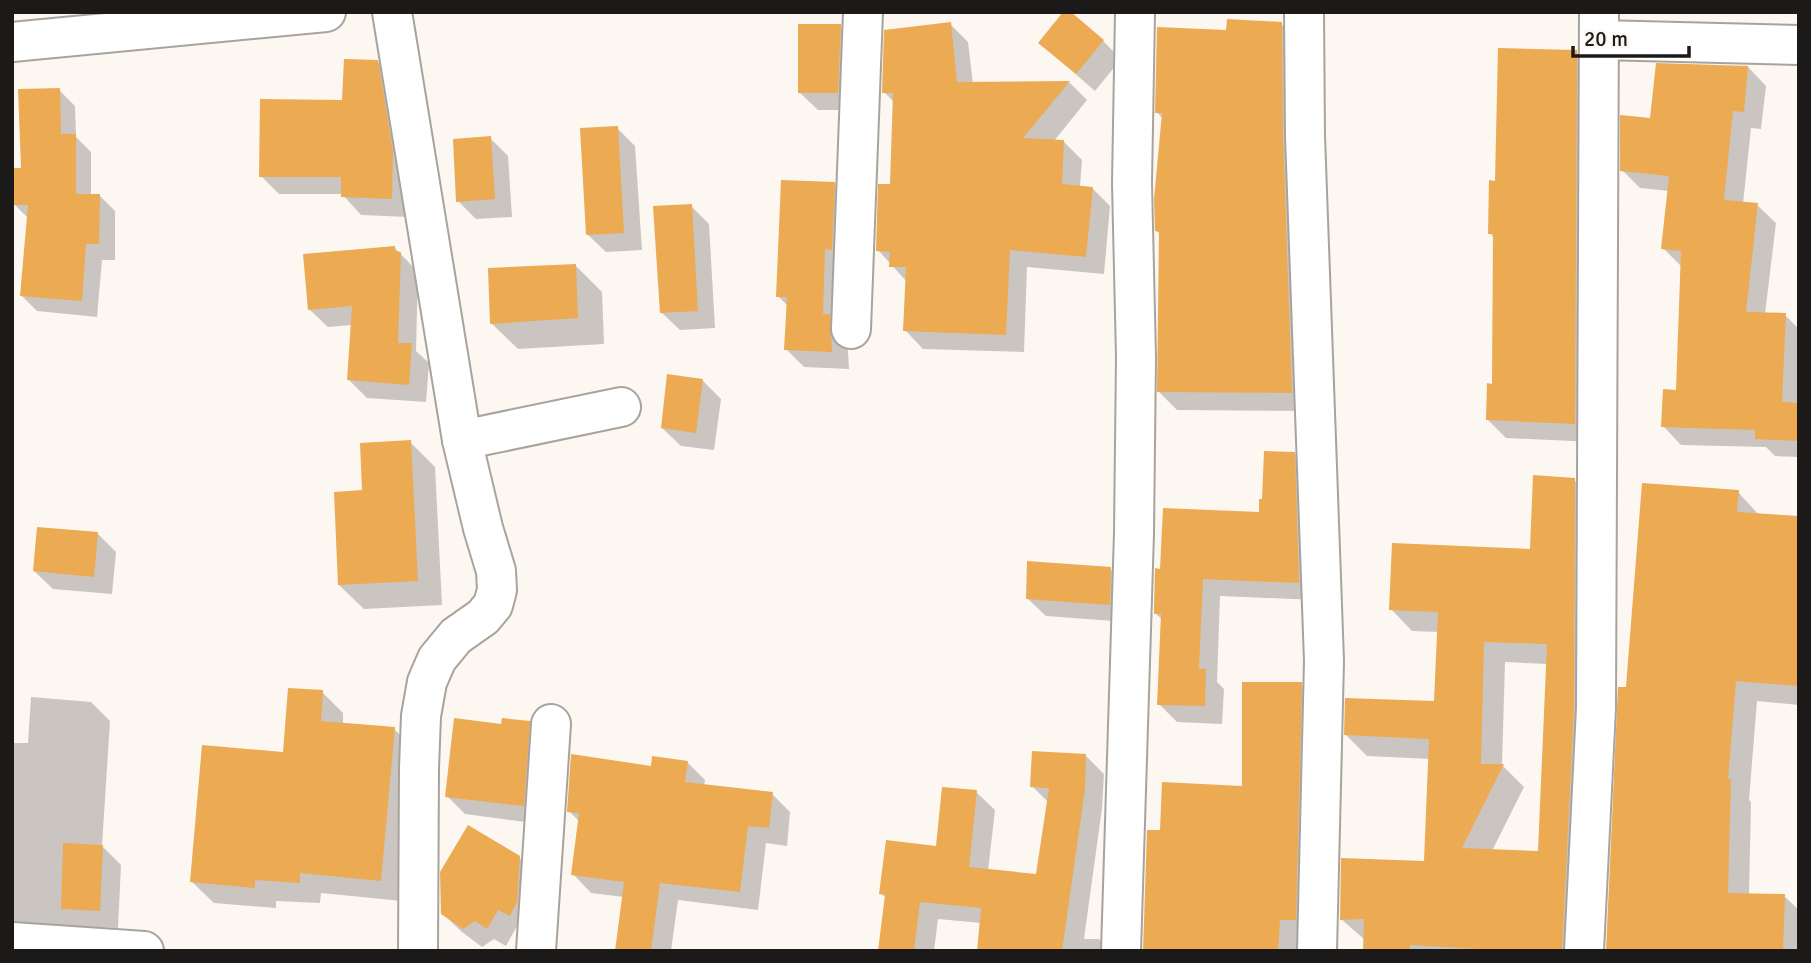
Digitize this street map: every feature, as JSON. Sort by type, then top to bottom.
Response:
[{"type":"street","points":[[392,12],[462,440],[496,571],[497,590],[492,605],[483,617],[456,636],[437,659],[427,682],[421,716],[419,768],[418,951]]},
{"type":"street","points":[[850,329],[863,12]]},
{"type":"street","points":[[1121,951],[1135,493],[1136,357],[1132,183],[1135,12]]},
{"type":"street","points":[[1304,12],[1305,136],[1324,661],[1317,951]]},
{"type":"street","points":[[12,42],[308,13]]},
{"type":"street","points":[[1584,951],[1596,708],[1599,26],[1799,45]]},
{"type":"street","points":[[462,440],[621,407]]},
{"type":"street","points":[[536,951],[551,724]]},
{"type":"street","points":[[12,942],[144,951]]},
{"type":"building","points":[[1063,12],[1071,12],[1104,40],[1076,74],[1038,43]]},
{"type":"building","points":[[1227,19],[1282,22],[1292,393],[1157,392],[1159,232],[1155,231],[1154,199],[1162,113],[1155,113],[1157,27],[1226,30]]},
{"type":"building","points":[[951,22],[957,82],[1070,81],[1023,138],[1064,140],[1062,184],[1093,187],[1086,257],[1010,250],[1006,335],[903,331],[906,267],[889,267],[890,252],[876,251],[878,184],[890,184],[893,93],[882,93],[884,30]]},
{"type":"building","points":[[798,24],[841,24],[838,93],[798,93]]},
{"type":"building","points":[[1498,48],[1577,50],[1575,424],[1486,420],[1487,383],[1492,384],[1493,234],[1488,234],[1489,180],[1495,181]]},
{"type":"building","points":[[344,59],[378,60],[393,152],[392,199],[341,197],[341,177],[259,177],[260,99],[342,100]]},
{"type":"building","points":[[1656,63],[1748,66],[1744,112],[1733,111],[1724,200],[1758,203],[1746,312],[1786,313],[1782,402],[1799,403],[1799,441],[1755,439],[1755,430],[1661,427],[1663,389],[1676,390],[1681,251],[1661,249],[1669,176],[1620,171],[1620,115],[1650,118]]},
{"type":"building","points":[[60,88],[61,134],[76,134],[76,194],[100,194],[99,244],[86,244],[82,301],[20,296],[28,205],[13,205],[12,168],[21,168],[18,89]]},
{"type":"building","points":[[618,126],[624,233],[586,235],[580,128]]},
{"type":"building","points":[[491,136],[495,199],[456,202],[453,139]]},
{"type":"building","points":[[781,180],[835,182],[832,250],[825,249],[823,314],[830,314],[832,352],[784,350],[787,297],[776,297]]},
{"type":"building","points":[[692,204],[698,311],[660,313],[653,206]]},
{"type":"building","points":[[395,246],[395,251],[401,252],[398,343],[412,343],[409,385],[347,380],[352,306],[308,310],[303,254]]},
{"type":"building","points":[[576,264],[578,318],[490,324],[488,268]]},
{"type":"building","points":[[667,374],[703,379],[696,433],[661,428]]},
{"type":"building","points":[[411,440],[418,581],[338,585],[334,492],[362,490],[360,443]]},
{"type":"building","points":[[1264,451],[1295,452],[1299,583],[1203,579],[1199,669],[1206,669],[1205,706],[1157,705],[1161,614],[1154,614],[1155,568],[1160,569],[1163,508],[1259,512]]},
{"type":"building","points":[[1533,475],[1575,478],[1574,707],[1562,951],[1410,945],[1410,951],[1363,951],[1364,919],[1340,920],[1341,858],[1424,861],[1429,739],[1344,735],[1345,698],[1434,701],[1438,612],[1389,610],[1392,543],[1530,549]],"holes":[[[1484,642],[1547,644],[1538,851],[1462,848],[1504,764],[1481,764]]]},
{"type":"building","points":[[1642,483],[1739,490],[1737,512],[1799,516],[1799,686],[1736,681],[1728,779],[1731,779],[1728,893],[1785,894],[1783,951],[1606,951],[1618,687],[1626,687]]},
{"type":"building","points":[[37,527],[98,532],[94,577],[33,571]]},
{"type":"building","points":[[1027,561],[1111,567],[1110,605],[1026,599]]},
{"type":"building","points":[[1242,682],[1302,682],[1296,920],[1280,920],[1278,951],[1143,951],[1147,830],[1160,830],[1162,782],[1242,786]]},
{"type":"building","points":[[288,688],[323,690],[321,721],[395,727],[381,881],[300,873],[300,883],[255,880],[255,888],[190,882],[202,745],[283,752]]},
{"type":"building","points":[[454,718],[501,724],[502,718],[530,721],[524,806],[445,797]]},
{"type":"building","points":[[1032,751],[1086,754],[1085,789],[1062,951],[977,951],[981,908],[920,902],[914,951],[878,951],[885,895],[879,894],[886,840],[936,846],[942,787],[977,790],[969,867],[1036,874],[1049,788],[1030,787]]},
{"type":"building","points":[[571,754],[651,766],[652,756],[688,761],[685,782],[773,792],[769,828],[748,826],[740,892],[660,883],[651,951],[615,951],[624,882],[571,875],[579,813],[567,812]]},
{"type":"building","points":[[468,825],[520,856],[517,902],[510,916],[498,910],[487,929],[475,921],[463,929],[441,914],[440,872]]},
{"type":"building","points":[[63,843],[103,845],[100,911],[61,909]]}]
